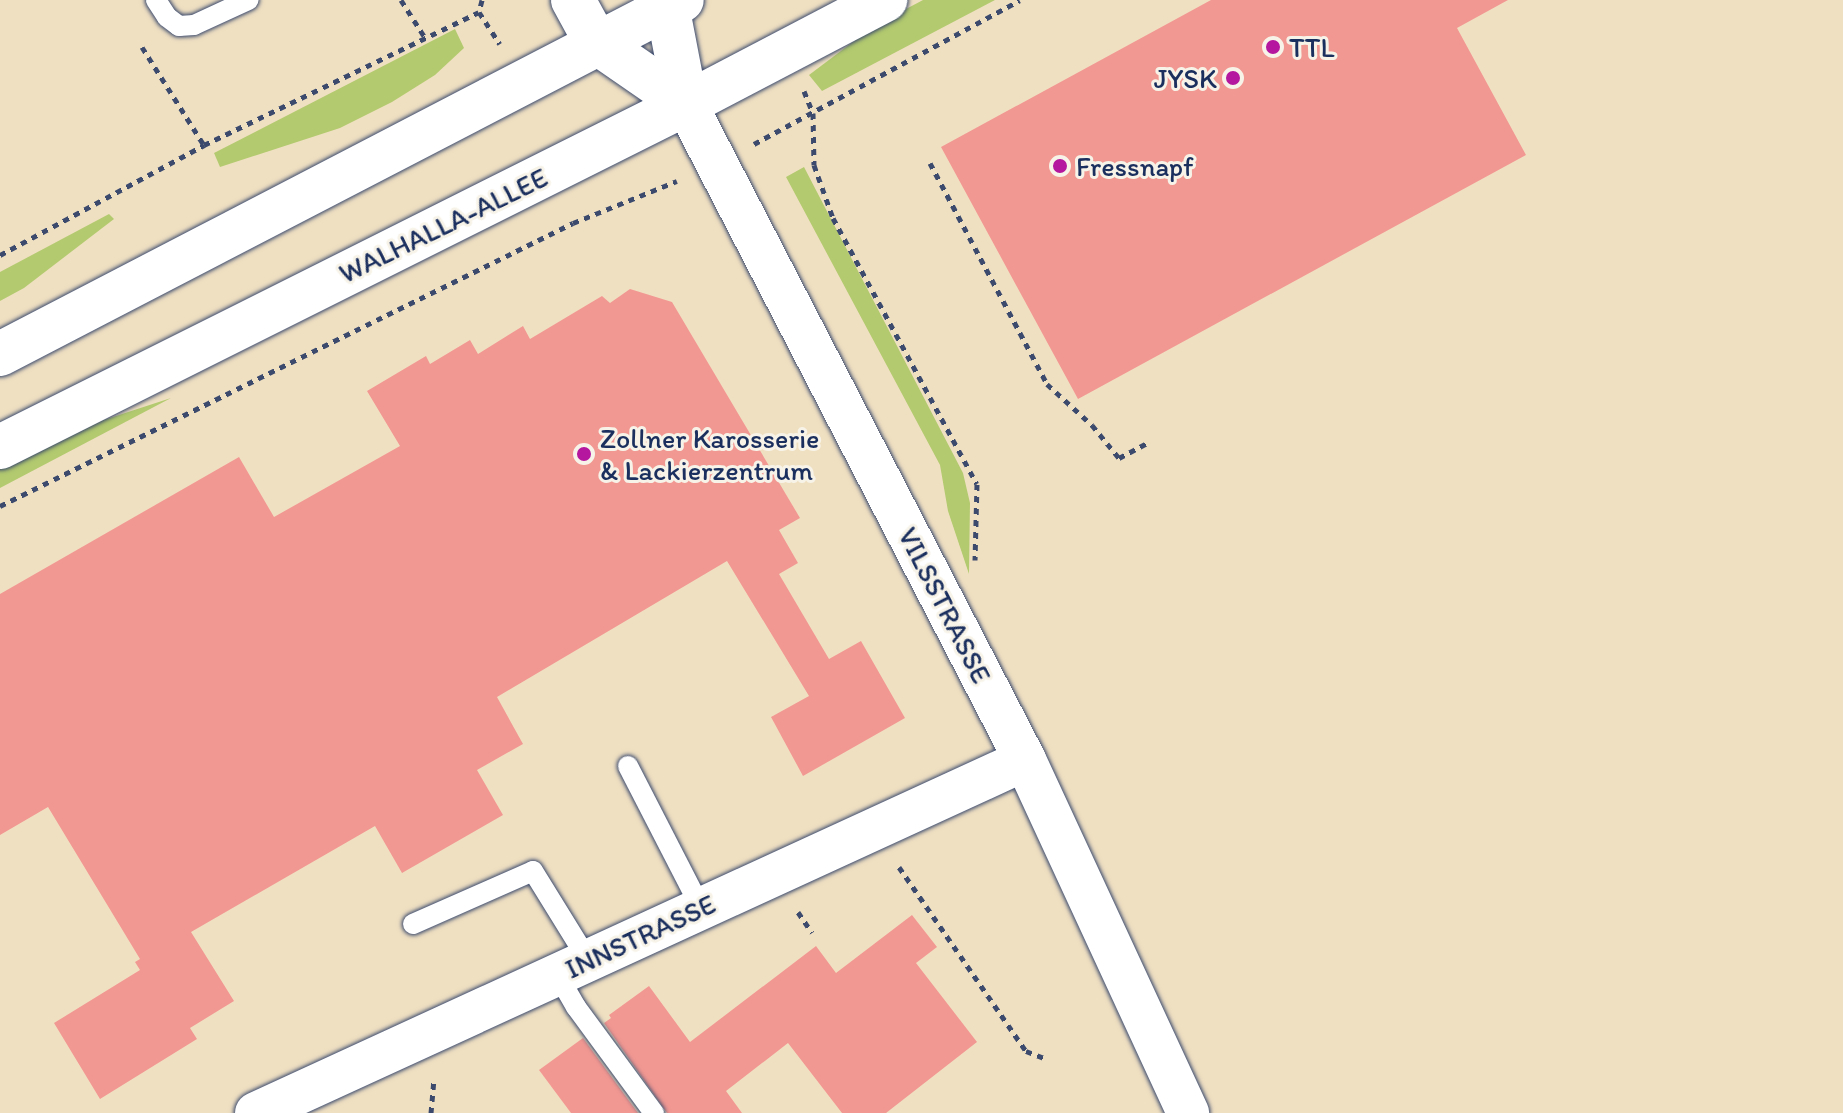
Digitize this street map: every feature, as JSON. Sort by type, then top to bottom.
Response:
[{"type":"main road","name":"VILSSTRASSE","points":[[573,0],[596,42],[686,104]]},
{"type":"main road","name":"WALHALLA-ALLEE","points":[[0,447],[686,104],[885,0]]},
{"type":"main road","name":"VILSSTRASSE","points":[[672,2],[686,104]]},
{"type":"main road","points":[[0,354],[672,2]]},
{"type":"street","name":"VILSSTRASSE","points":[[686,104],[1025,760],[1188,1113]]},
{"type":"street","name":"INNSTRASSE","points":[[256,1113],[1025,760]]},
{"type":"lane","points":[[156,0],[167,17],[179,26],[194,25],[248,0]]},
{"type":"lane","points":[[628,766],[701,908]]},
{"type":"lane","points":[[413,924],[533,871],[572,967],[576,1007],[654,1113]]},
{"type":"path","points":[[401,0],[424,36]]},
{"type":"path","points":[[0,255],[204,145],[479,12],[482,0]]},
{"type":"path","points":[[0,506],[573,223],[717,163],[1020,0]]},
{"type":"path","points":[[142,47],[204,145]]},
{"type":"path","points":[[813,113],[814,165],[833,218],[977,484],[975,562]]},
{"type":"path","points":[[930,163],[1047,384],[1092,425],[1119,458],[1149,442]]},
{"type":"path","points":[[873,830],[1026,1051],[1044,1058]]},
{"type":"green space","points":[[923,0],[995,0],[822,91],[809,75],[874,26]]},
{"type":"green space","points":[[455,29],[464,48],[435,75],[392,102],[340,128],[220,167],[214,153]]},
{"type":"green space","points":[[804,167],[963,473],[970,503],[969,574],[948,511],[940,465],[786,177]]},
{"type":"green space","points":[[109,214],[114,219],[24,288],[0,301],[0,272]]},
{"type":"green space","points":[[171,398],[0,488],[0,467],[70,431]]},
{"type":"building","points":[[1211,0],[1508,0],[1457,28],[1526,155],[1078,399],[941,147]]},
{"type":"building","points":[[630,289],[672,302],[800,518],[779,530],[798,563],[779,574],[829,659],[861,641],[905,718],[803,776],[771,717],[809,696],[727,561],[497,697],[523,744],[477,770],[503,815],[402,873],[375,826],[191,932],[234,1001],[190,1028],[197,1039],[100,1099],[54,1023],[140,970],[135,962],[140,959],[48,807],[0,835],[0,594],[239,457],[274,517],[400,446],[367,391],[426,356],[430,364],[470,340],[478,354],[523,326],[530,339],[602,296],[610,303]]},
{"type":"building","points":[[912,915],[937,947],[916,963],[977,1042],[886,1113],[842,1113],[788,1043],[726,1091],[742,1113],[667,1113],[604,1023],[611,1018],[609,1015],[649,986],[690,1042],[816,946],[836,973]]},
{"type":"building","points":[[583,1038],[638,1113],[571,1113],[539,1070]]},
{"type":"place","name":"TTL","points":[[1273,47]]},
{"type":"place","name":"JYSK","points":[[1233,78]]},
{"type":"place","name":"Fressnapf","points":[[1060,166]]},
{"type":"place","name":"Zollner Karosserie & Lackierzentrum","points":[[584,454]]}]
